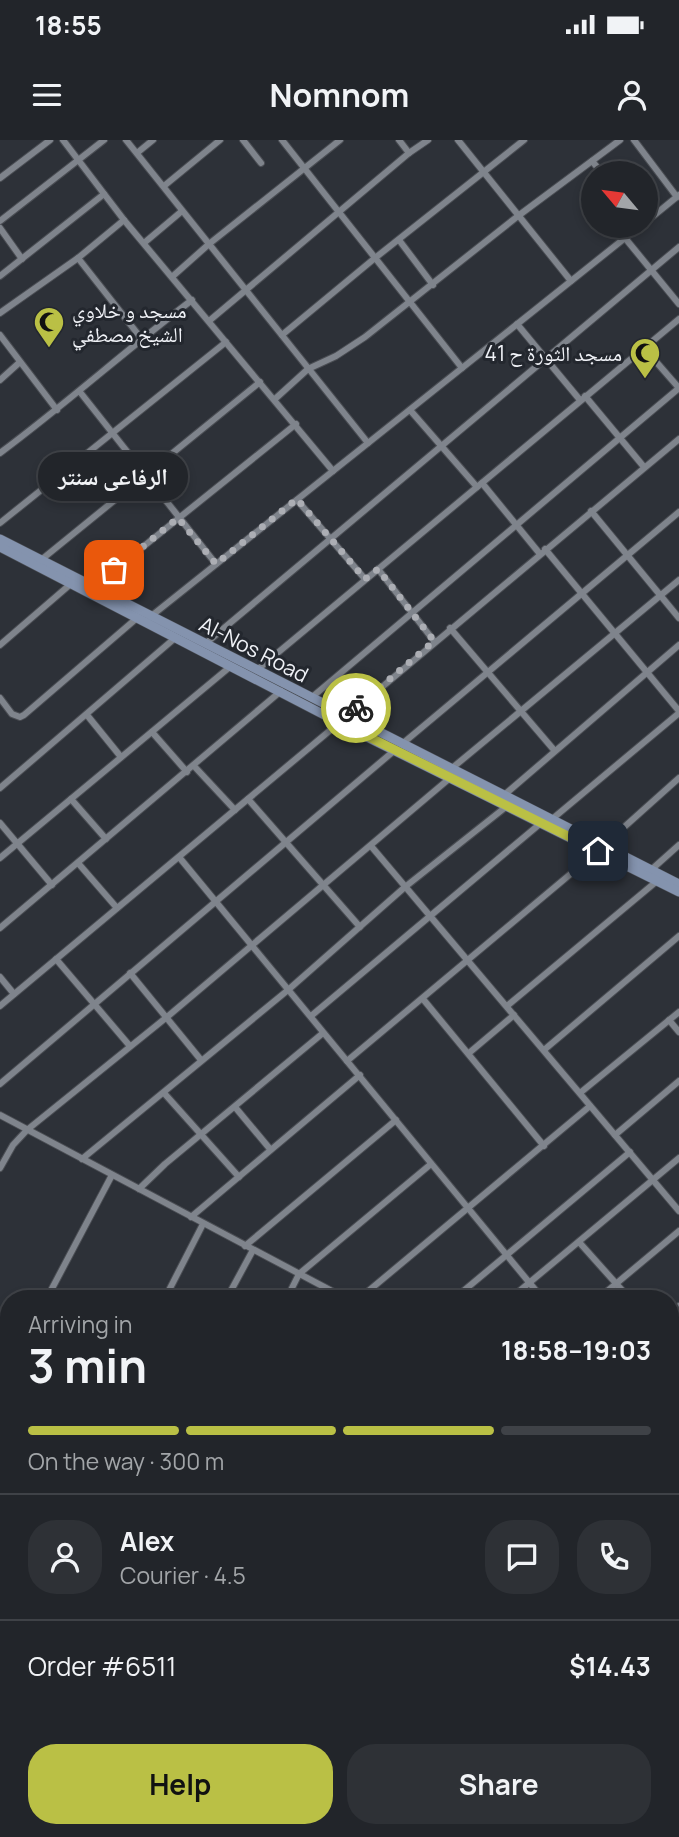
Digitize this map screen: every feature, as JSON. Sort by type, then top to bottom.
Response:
[{"type":"main road","name":"Al-Nos Road","points":[[0,539],[175,638],[399,747],[507,806],[546,821]]},
{"type":"main road","name":"Al-Nos Road","points":[[0,547],[93,587],[311,698],[343,719]]},
{"type":"main road","name":"Al-Nos Road","points":[[450,774],[503,796],[679,892]]},
{"type":"main road","name":"Al-Nos Road","points":[[601,849],[679,884]]},
{"type":"street","points":[[0,178],[50,140]]},
{"type":"street","points":[[62,140],[333,471]]},
{"type":"street","points":[[0,221],[104,140]]},
{"type":"street","points":[[126,140],[368,443]]},
{"type":"street","points":[[137,153],[153,140]]},
{"type":"street","points":[[164,186],[220,140]]},
{"type":"street","points":[[243,140],[261,163]]},
{"type":"street","points":[[282,140],[462,368]]},
{"type":"street","points":[[173,276],[340,140]]},
{"type":"street","points":[[399,140],[409,153]]},
{"type":"street","points":[[209,321],[428,140]]},
{"type":"street","points":[[458,140],[571,281]]},
{"type":"street","points":[[282,335],[524,140]]},
{"type":"street","points":[[592,161],[620,140]]},
{"type":"street","points":[[634,140],[678,196],[658,212]]},
{"type":"street","points":[[275,399],[308,369],[356,344],[581,169]]},
{"type":"street","points":[[0,276],[104,194]]},
{"type":"street","points":[[144,243],[183,211]]},
{"type":"street","points":[[0,313],[78,258],[124,219]]},
{"type":"street","points":[[0,228],[23,258]]},
{"type":"street","points":[[150,617],[625,238],[679,304]]},
{"type":"street","points":[[399,240],[433,285]]},
{"type":"street","points":[[205,644],[679,247]]},
{"type":"street","points":[[78,258],[141,338]]},
{"type":"street","points":[[0,453],[80,392],[141,338],[192,300]]},
{"type":"street","points":[[257,670],[679,319]]},
{"type":"street","points":[[517,324],[644,467]]},
{"type":"street","points":[[0,335],[57,410]]},
{"type":"street","points":[[0,523],[226,342]]},
{"type":"street","points":[[311,698],[411,611],[679,388],[645,349]]},
{"type":"street","points":[[0,380],[20,362]]},
{"type":"street","points":[[41,560],[260,382]]},
{"type":"street","points":[[80,392],[216,564]]},
{"type":"street","points":[[311,1016],[679,712],[583,593],[410,410]]},
{"type":"street","points":[[93,587],[296,424]]},
{"type":"street","points":[[0,1006],[679,439]]},
{"type":"street","points":[[297,499],[365,579]]},
{"type":"street","points":[[591,511],[679,618]]},
{"type":"street","points":[[0,1083],[679,512]]},
{"type":"street","points":[[378,569],[434,641]]},
{"type":"street","points":[[0,1168],[17,1138],[27,1129],[167,1017],[371,846],[521,710],[679,580]]},
{"type":"street","points":[[0,645],[74,581]]},
{"type":"street","points":[[0,698],[12,714],[20,717],[24,715],[137,618]]},
{"type":"street","points":[[450,628],[554,750]]},
{"type":"street","points":[[0,788],[175,638]]},
{"type":"street","points":[[503,796],[679,645]]},
{"type":"street","points":[[0,858],[231,666]]},
{"type":"street","points":[[0,928],[281,691]]},
{"type":"street","points":[[87,715],[121,757]]},
{"type":"street","points":[[152,732],[187,772]]},
{"type":"street","points":[[194,766],[235,810]]},
{"type":"street","points":[[347,1061],[601,849],[679,778]]},
{"type":"street","points":[[71,799],[106,839]]},
{"type":"street","points":[[248,799],[360,927]]},
{"type":"street","points":[[82,1159],[288,990],[405,887],[507,806]]},
{"type":"street","points":[[0,823],[52,885]]},
{"type":"street","points":[[651,870],[679,845]]},
{"type":"street","points":[[371,846],[679,1211]]},
{"type":"street","points":[[179,857],[536,1290]]},
{"type":"street","points":[[78,863],[117,908]]},
{"type":"street","points":[[507,1006],[657,881]]},
{"type":"street","points":[[544,1051],[679,936]]},
{"type":"street","points":[[56,959],[129,1045]]},
{"type":"street","points":[[130,973],[201,1060]]},
{"type":"street","points":[[0,977],[14,994]]},
{"type":"street","points":[[423,999],[544,1146]]},
{"type":"street","points":[[580,1093],[679,1012]]},
{"type":"street","points":[[469,1053],[514,1015]]},
{"type":"street","points":[[669,1020],[679,1032]]},
{"type":"street","points":[[139,1189],[323,1033]]},
{"type":"street","points":[[191,1217],[360,1076]]},
{"type":"street","points":[[615,1135],[679,1081]]},
{"type":"street","points":[[164,1093],[239,1177]]},
{"type":"street","points":[[370,1290],[590,1106]]},
{"type":"street","points":[[235,1107],[270,1149]]},
{"type":"street","points":[[0,1115],[329,1290]]},
{"type":"street","points":[[245,1246],[396,1120]]},
{"type":"street","points":[[465,1290],[630,1152]]},
{"type":"street","points":[[520,1290],[679,1158]]},
{"type":"street","points":[[291,1290],[299,1274],[431,1164]]},
{"type":"street","points":[[51,1290],[112,1175]]},
{"type":"street","points":[[169,1290],[203,1224]]},
{"type":"street","points":[[609,1290],[679,1231]]},
{"type":"street","points":[[579,1242],[622,1290]]},
{"type":"street","points":[[232,1290],[253,1250]]},
{"type":"way so far","points":[[114,570],[178,518],[216,564],[297,499],[365,579],[378,569],[434,641],[356,708]]},
{"type":"place","name":"مسجد و خلاوي الشيخ مصطفي","points":[[49,349]]},
{"type":"place","name":"مسجد الثورة ح 41","points":[[645,380]]},
{"type":"place","name":"الرفاعى سنتر","points":[[114,570]]},
{"type":"route","points":[[356,708],[341,723],[598,851]]}]
